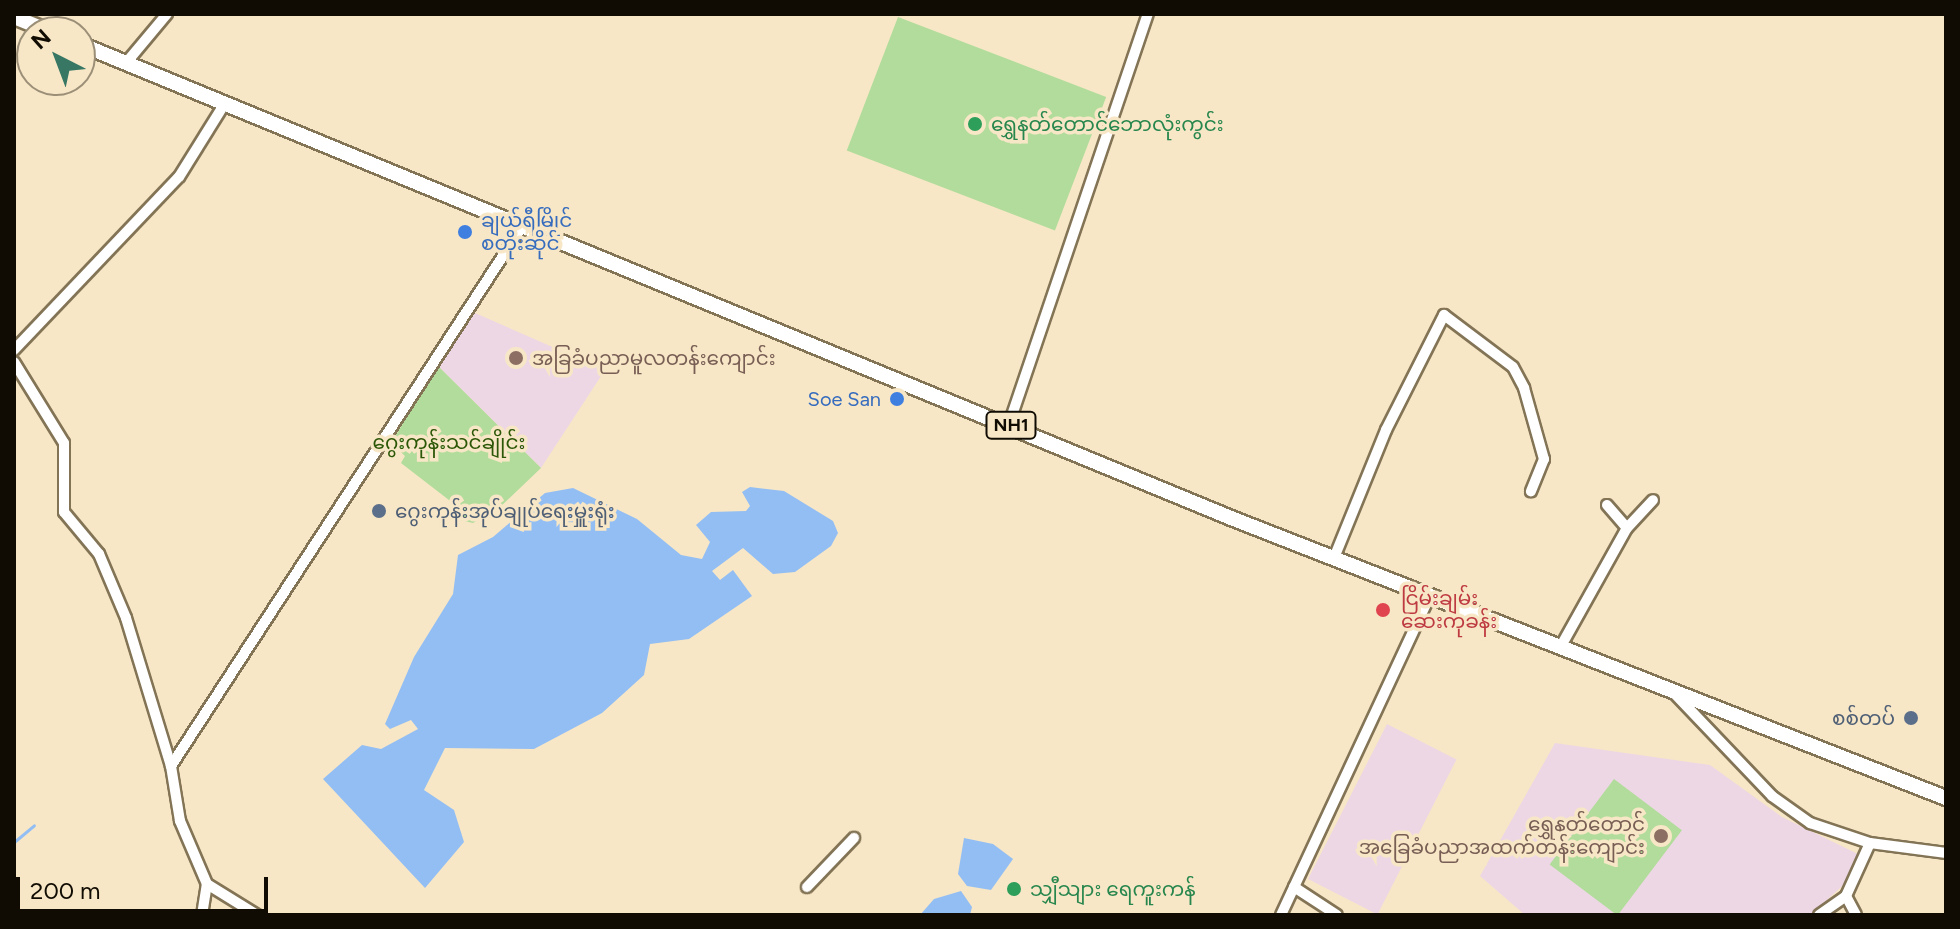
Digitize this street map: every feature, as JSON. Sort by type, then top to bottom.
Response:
[{"type":"highway","name":"NH1","points":[[96,51],[1334,558],[1946,798]]},
{"type":"street","points":[[1009,424],[1148,14]]},
{"type":"street","points":[[126,63],[165,15]]},
{"type":"street","points":[[14,350],[179,177],[225,103]]},
{"type":"street","points":[[171,766],[523,225]]},
{"type":"street","points":[[1334,558],[1386,430],[1444,315],[1513,367],[1524,388],[1544,459],[1531,492]]},
{"type":"street","points":[[14,362],[64,443],[64,512],[99,554],[126,618],[171,766],[180,821],[207,884],[202,915]]},
{"type":"street","points":[[1561,646],[1627,528],[1653,500]]},
{"type":"street","points":[[1607,505],[1627,528]]},
{"type":"street","points":[[1281,915],[1430,596]]},
{"type":"street","points":[[1674,693],[1772,796],[1810,823],[1870,843],[1946,853]]},
{"type":"street","points":[[807,887],[854,838]]},
{"type":"street","points":[[1819,915],[1846,896],[1870,843]]},
{"type":"street","points":[[207,884],[257,915]]},
{"type":"street","points":[[1294,887],[1337,915]]},
{"type":"street","points":[[1846,896],[1856,915]]},
{"type":"shaded area","points":[[475,313],[605,370],[541,468],[438,366]]},
{"type":"shaded area","points":[[1387,724],[1456,759],[1378,914],[1308,879]]},
{"type":"shaded area","name":"ရွှေနတ်တောင် အခြေခံပညာအထက်တန်းကျောင်း","points":[[1555,743],[1710,765],[1782,817],[1858,854],[1858,872],[1810,915],[1525,915],[1480,876]]},
{"type":"green space","name":"ရွှေနတ်တောင်ဘောလုံးကွင်း","points":[[898,17],[1106,97],[1055,230],[847,151]]},
{"type":"green space","name":"ဂွေးကုန်းသင်ချိုင်း","points":[[438,366],[541,468],[499,508],[473,523],[452,518],[458,507],[401,463],[405,456],[391,443]]},
{"type":"green space","points":[[1614,779],[1682,830],[1618,915],[1550,864]]},
{"type":"water","points":[[750,487],[784,491],[833,521],[838,533],[831,546],[795,572],[773,574],[743,548],[712,571],[720,580],[733,570],[752,596],[689,639],[650,644],[644,675],[602,713],[534,749],[445,748],[424,790],[454,810],[464,842],[425,888],[323,779],[362,745],[381,749],[418,729],[411,720],[390,729],[385,724],[414,657],[453,594],[458,555],[493,537],[545,493],[573,488],[637,519],[681,555],[702,559],[710,542],[696,525],[711,512],[746,511],[750,506],[742,492]]},
{"type":"water","points":[[964,838],[993,844],[1013,859],[991,890],[967,886],[958,874]]},
{"type":"water","points":[[961,891],[972,907],[970,915],[920,915],[934,899]]},
{"type":"waterway","points":[[14,842],[34,825]]},
{"type":"place","name":"ရွှေနတ်တောင်ဘောလုံးကွင်း","points":[[975,124]]},
{"type":"place","name":"ချယ်ရီမြိုင် စတိုးဆိုင်","points":[[465,232]]},
{"type":"place","name":"အခြခံပညာမူလတန်းကျောင်း","points":[[516,358]]},
{"type":"place","name":"Soe San","points":[[897,399]]},
{"type":"place","name":"ဂွေးကုန်းအုပ်ချုပ်ရေးမှူးရုံး","points":[[379,511]]},
{"type":"place","name":"ငြိမ်းချမ်း ဆေးကုခန်း","points":[[1383,610]]},
{"type":"place","name":"စစ်တပ်","points":[[1911,718]]},
{"type":"place","name":"ရွှေနတ်တောင် အခြေခံပညာအထက်တန်းကျောင်း","points":[[1661,836]]},
{"type":"place","name":"သျှီသျား ရေကူးကန်","points":[[1014,889]]}]
